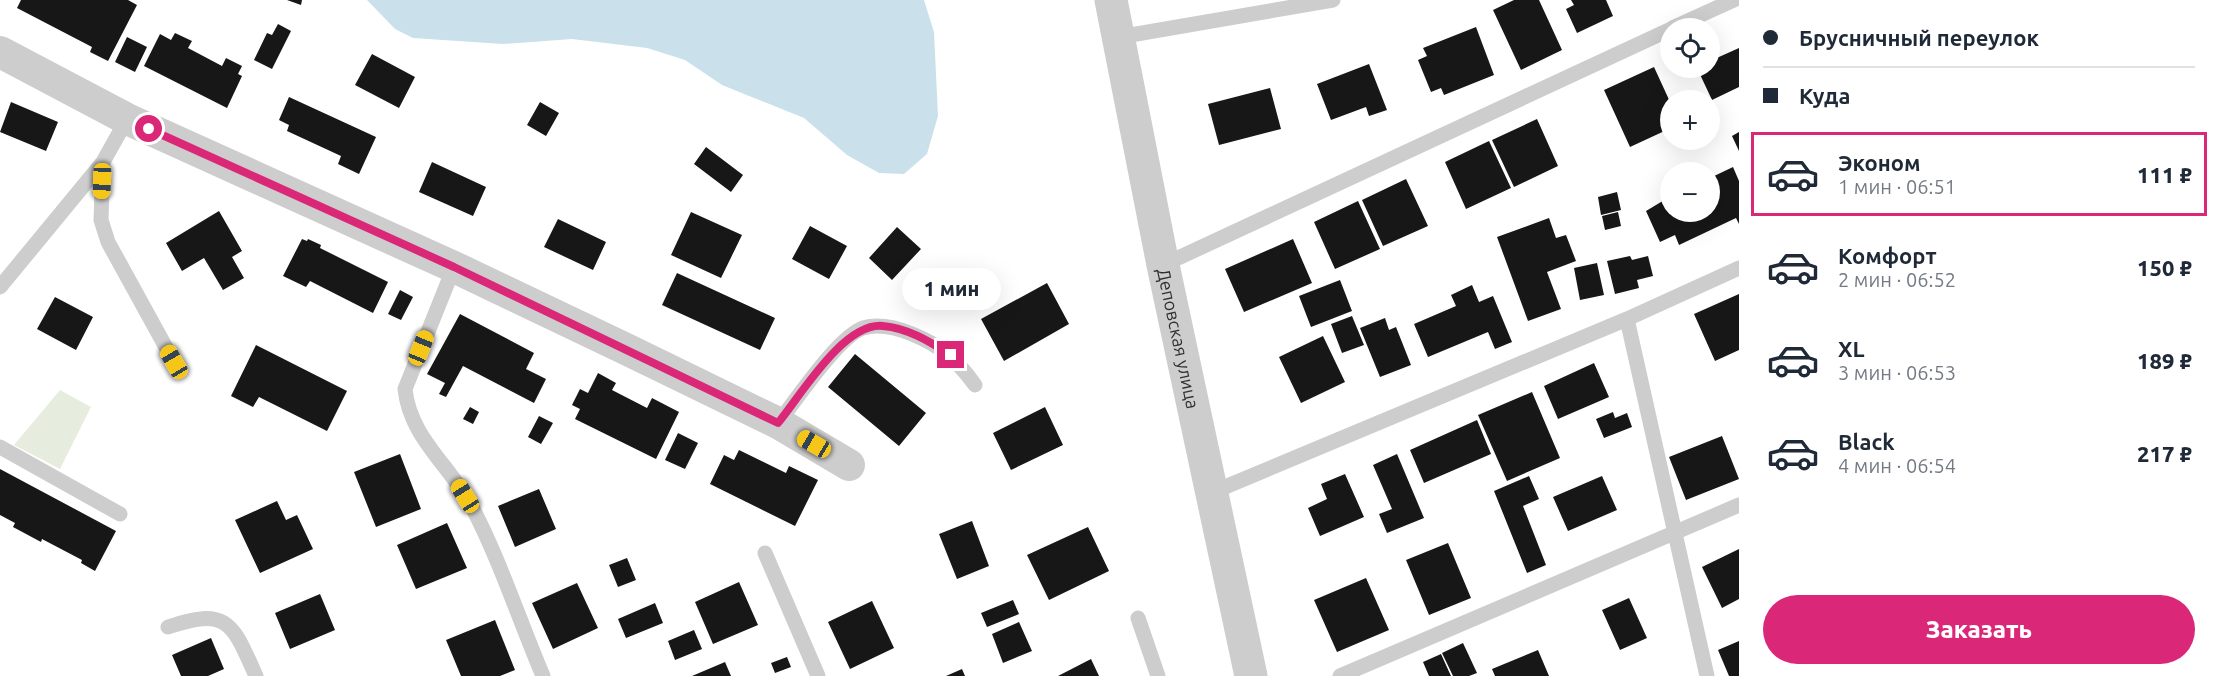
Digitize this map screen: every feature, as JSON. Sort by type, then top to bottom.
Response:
[{"type":"street","name":"Деповская улица","points":[[1111,0],[1163,265],[1251,676]]},
{"type":"street","points":[[0,52],[127,120],[454,267],[778,423],[849,465]]},
{"type":"lane","points":[[1119,37],[1333,0]]},
{"type":"lane","points":[[1696,18],[1734,0]]},
{"type":"lane","points":[[1163,265],[1660,35]]},
{"type":"lane","points":[[0,286],[103,162],[127,120]]},
{"type":"lane","points":[[103,162],[101,220],[108,242],[174,362]]},
{"type":"lane","points":[[454,267],[405,389],[406,406],[413,425],[472,507],[543,676]]},
{"type":"lane","points":[[1213,492],[1627,319],[1739,268]]},
{"type":"lane","points":[[1627,319],[1707,676]]},
{"type":"lane","points":[[778,423],[841,344],[863,328],[882,325],[926,340],[951,355],[975,385]]},
{"type":"lane","points":[[0,447],[120,514]]},
{"type":"lane","points":[[1340,676],[1739,505]]},
{"type":"lane","points":[[765,553],[818,676]]},
{"type":"lane","points":[[168,627],[205,617],[225,622],[236,632],[256,676]]},
{"type":"lane","points":[[1138,618],[1158,676]]},
{"type":"green space","points":[[60,390],[91,407],[60,469],[14,445]]},
{"type":"water","points":[[367,0],[924,0],[934,32],[938,116],[927,154],[904,174],[879,173],[847,155],[804,118],[722,85],[685,60],[647,48],[572,39],[503,44],[413,38],[395,29]]},
{"type":"building","points":[[21,0],[128,0],[137,5],[108,61],[90,52],[92,47],[17,8]]},
{"type":"building","points":[[287,0],[302,0],[301,5]]},
{"type":"building","points":[[1514,0],[1539,0],[1562,50],[1521,70],[1493,10]]},
{"type":"building","points":[[1571,0],[1606,0],[1613,16],[1577,33],[1566,9],[1574,5]]},
{"type":"building","points":[[278,24],[291,31],[272,69],[254,60],[267,33],[272,35]]},
{"type":"building","points":[[1476,27],[1494,75],[1444,95],[1441,88],[1431,92],[1418,60],[1427,56],[1423,48]]},
{"type":"building","points":[[175,33],[192,41],[188,48],[222,66],[226,58],[242,66],[238,74],[242,76],[227,108],[144,66],[160,34],[171,40]]},
{"type":"building","points":[[127,37],[147,47],[135,72],[115,62]]},
{"type":"building","points":[[1739,48],[1739,87],[1720,96],[1720,90],[1707,90],[1702,78],[1720,78],[1720,57]]},
{"type":"building","points":[[372,54],[415,77],[399,108],[355,85]]},
{"type":"building","points":[[1369,64],[1387,110],[1369,116],[1366,107],[1331,120],[1317,84]]},
{"type":"building","points":[[1654,67],[1665,90],[1660,90],[1660,133],[1630,147],[1604,90]]},
{"type":"building","points":[[1270,88],[1281,129],[1219,145],[1208,104]]},
{"type":"building","points":[[289,97],[376,137],[359,174],[338,164],[341,156],[287,131],[289,125],[279,120]]},
{"type":"building","points":[[11,102],[58,122],[46,151],[0,132]]},
{"type":"building","points":[[540,102],[559,113],[546,136],[527,125]]},
{"type":"building","points":[[1537,119],[1558,166],[1514,187],[1492,140]]},
{"type":"building","points":[[1739,132],[1739,151],[1732,136]]},
{"type":"building","points":[[1489,141],[1511,188],[1466,209],[1445,162]]},
{"type":"building","points":[[706,147],[743,175],[731,192],[694,164]]},
{"type":"building","points":[[432,162],[486,187],[473,216],[419,192]]},
{"type":"building","points":[[1733,167],[1739,181],[1739,224],[1736,218],[1679,245],[1675,235],[1660,242],[1646,211],[1660,203],[1660,222],[1720,222],[1720,173]]},
{"type":"building","points":[[1406,179],[1428,226],[1383,246],[1362,200]]},
{"type":"building","points":[[1617,192],[1621,210],[1601,215],[1598,197]]},
{"type":"building","points":[[1358,201],[1380,249],[1335,269],[1314,222]]},
{"type":"building","points":[[219,211],[242,251],[232,257],[244,278],[223,290],[204,258],[182,271],[166,243]]},
{"type":"building","points":[[691,212],[742,235],[721,278],[671,255]]},
{"type":"building","points":[[1618,212],[1621,226],[1605,230],[1602,216]]},
{"type":"building","points":[[1549,218],[1556,238],[1566,235],[1576,261],[1547,272],[1561,309],[1528,321],[1497,237]]},
{"type":"building","points":[[558,219],[606,242],[593,270],[544,247]]},
{"type":"building","points":[[810,226],[847,246],[829,279],[792,259]]},
{"type":"building","points":[[897,227],[921,249],[892,280],[869,258]]},
{"type":"building","points":[[302,239],[307,241],[308,239],[321,245],[320,248],[388,282],[373,313],[310,281],[306,287],[283,276]]},
{"type":"building","points":[[1293,239],[1312,283],[1244,312],[1225,269]]},
{"type":"building","points":[[1630,256],[1632,260],[1648,256],[1653,276],[1637,280],[1639,288],[1615,294],[1607,261]]},
{"type":"building","points":[[1597,263],[1604,295],[1580,300],[1574,268]]},
{"type":"building","points":[[677,273],[775,318],[760,350],[662,305]]},
{"type":"building","points":[[1340,280],[1352,311],[1311,327],[1299,296]]},
{"type":"building","points":[[1047,283],[1069,324],[1004,361],[981,319]]},
{"type":"building","points":[[1472,285],[1479,302],[1493,296],[1512,342],[1495,349],[1488,332],[1428,357],[1414,324],[1456,306],[1451,295]]},
{"type":"building","points":[[400,290],[413,297],[401,320],[388,314]]},
{"type":"building","points":[[1739,294],[1739,350],[1715,361],[1694,314]]},
{"type":"building","points":[[55,297],[93,317],[76,350],[37,329]]},
{"type":"building","points":[[460,314],[534,353],[526,369],[546,379],[534,403],[463,366],[446,397],[439,394],[445,383],[427,374]]},
{"type":"building","points":[[1352,316],[1364,345],[1342,353],[1331,324]]},
{"type":"building","points":[[1385,318],[1389,330],[1396,327],[1411,365],[1380,377],[1360,328]]},
{"type":"building","points":[[1323,336],[1345,382],[1301,403],[1279,357]]},
{"type":"building","points":[[256,345],[347,391],[327,431],[259,397],[253,407],[231,396]]},
{"type":"building","points":[[855,354],[926,413],[899,446],[828,387]]},
{"type":"building","points":[[1594,363],[1609,397],[1558,419],[1544,386]]},
{"type":"building","points":[[598,373],[616,383],[612,390],[647,408],[652,398],[679,412],[656,459],[575,419],[580,409],[572,405],[580,389],[588,393]]},
{"type":"building","points":[[1532,392],[1560,458],[1507,481],[1478,415]]},
{"type":"building","points":[[470,407],[479,412],[473,424],[463,419]]},
{"type":"building","points":[[1045,407],[1063,445],[1011,470],[993,433]]},
{"type":"building","points":[[1613,412],[1615,418],[1627,413],[1632,427],[1604,438],[1596,419]]},
{"type":"building","points":[[539,416],[553,423],[541,444],[528,437]]},
{"type":"building","points":[[1477,420],[1491,454],[1424,483],[1410,450]]},
{"type":"building","points":[[678,433],[698,443],[685,469],[665,460]]},
{"type":"building","points":[[1722,436],[1739,479],[1686,500],[1669,457]]},
{"type":"building","points":[[739,450],[786,473],[789,466],[818,480],[795,526],[710,484],[724,455],[734,460]]},
{"type":"building","points":[[400,454],[421,509],[376,527],[354,472]]},
{"type":"building","points":[[1397,454],[1424,518],[1387,533],[1379,514],[1392,509],[1373,465]]},
{"type":"building","points":[[0,469],[116,531],[95,571],[81,563],[82,560],[13,527],[15,523],[0,515]]},
{"type":"building","points":[[1345,474],[1364,517],[1320,536],[1308,508],[1327,499],[1321,484]]},
{"type":"building","points":[[1529,476],[1539,499],[1523,506],[1546,565],[1527,573],[1494,491]]},
{"type":"building","points":[[1602,476],[1617,510],[1568,531],[1553,497]]},
{"type":"building","points":[[539,489],[556,529],[515,547],[498,506]]},
{"type":"building","points":[[277,501],[286,520],[297,515],[313,549],[260,573],[235,520]]},
{"type":"building","points":[[972,521],[989,566],[957,579],[939,534]]},
{"type":"building","points":[[447,523],[467,568],[416,589],[397,545]]},
{"type":"building","points":[[1088,527],[1109,571],[1049,600],[1027,555]]},
{"type":"building","points":[[1448,543],[1471,598],[1429,615],[1406,560]]},
{"type":"building","points":[[1739,549],[1739,599],[1722,608],[1702,567]]},
{"type":"building","points":[[627,558],[636,580],[618,587],[609,565]]},
{"type":"building","points":[[1366,578],[1389,630],[1337,652],[1314,600]]},
{"type":"building","points":[[739,582],[758,625],[713,644],[695,602]]},
{"type":"building","points":[[577,583],[598,628],[553,649],[532,603]]},
{"type":"building","points":[[320,594],[335,630],[290,649],[275,613]]},
{"type":"building","points":[[1629,598],[1647,638],[1620,650],[1602,610]]},
{"type":"building","points":[[1013,600],[1019,614],[987,627],[981,613]]},
{"type":"building","points":[[872,601],[894,648],[850,669],[828,622]]},
{"type":"building","points":[[655,603],[663,623],[626,638],[618,619]]},
{"type":"building","points":[[495,620],[515,670],[500,676],[461,676],[446,640]]},
{"type":"building","points":[[1019,622],[1032,651],[1003,663],[992,634]]},
{"type":"building","points":[[694,630],[702,649],[675,660],[668,641]]},
{"type":"building","points":[[211,638],[224,669],[208,676],[181,676],[172,655]]},
{"type":"building","points":[[1739,641],[1739,676],[1729,676],[1718,650]]},
{"type":"building","points":[[1463,643],[1477,673],[1469,676],[1453,676],[1442,653]]},
{"type":"building","points":[[1538,650],[1549,676],[1495,676],[1492,669]]},
{"type":"building","points":[[1441,654],[1451,676],[1429,676],[1423,662]]},
{"type":"building","points":[[787,657],[791,667],[775,673],[771,663]]},
{"type":"building","points":[[1091,659],[1099,676],[1058,676]]},
{"type":"building","points":[[725,662],[731,676],[692,676]]},
{"type":"building","points":[[962,669],[965,676],[946,676]]},
{"type":"route","points":[[149,129],[454,267],[778,423],[841,344],[863,328],[882,325],[902,330],[926,340],[951,355]]}]
